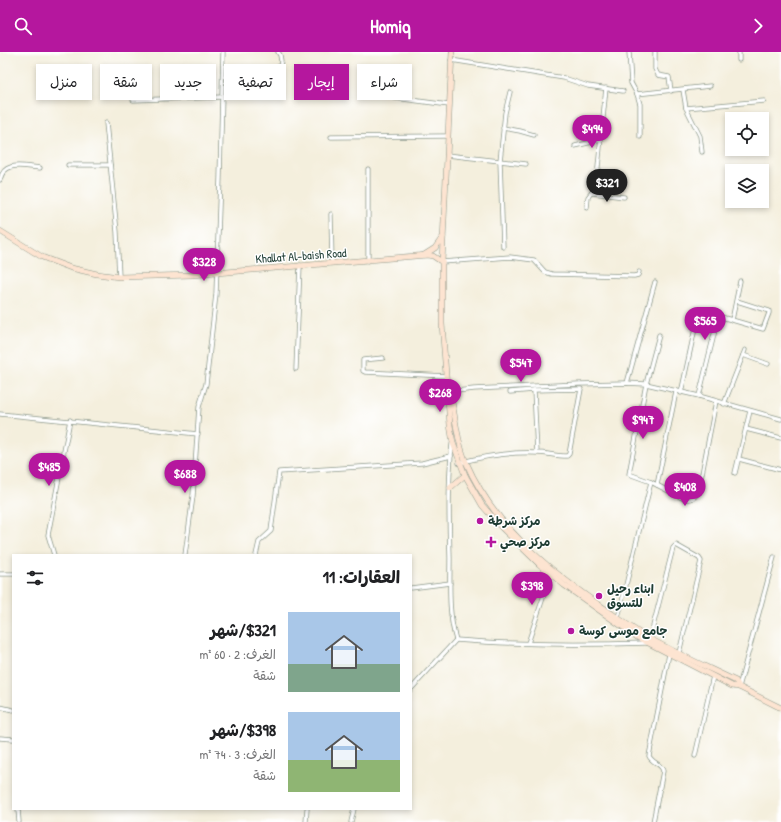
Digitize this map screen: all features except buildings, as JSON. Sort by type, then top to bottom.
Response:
[{"type":"street","points":[[185,554],[193,496],[199,407],[206,384],[218,273],[223,52]]},
{"type":"street","points":[[278,52],[280,55],[280,64]]},
{"type":"street","points":[[452,52],[442,262],[442,324],[452,443],[450,488],[450,583],[451,622],[456,640]]},
{"type":"street","points":[[629,52],[631,83],[640,104],[640,137]]},
{"type":"street","points":[[655,52],[656,74],[669,77],[671,91]]},
{"type":"street","points":[[739,52],[739,60]]},
{"type":"street","points":[[451,60],[564,78],[588,86],[623,91]]},
{"type":"street","points":[[637,94],[710,86]]},
{"type":"street","points":[[587,208],[588,197],[596,187],[606,88]]},
{"type":"street","points":[[683,90],[686,108],[700,136],[702,152]]},
{"type":"street","points":[[503,247],[500,161],[503,128],[510,92]]},
{"type":"street","points":[[152,99],[222,97]]},
{"type":"street","points":[[410,100],[449,105]]},
{"type":"street","points":[[686,108],[764,101]]},
{"type":"street","points":[[106,123],[119,277]]},
{"type":"street","points":[[503,128],[520,131],[534,136]]},
{"type":"street","points":[[331,137],[448,136]]},
{"type":"street","points":[[575,146],[601,140]]},
{"type":"street","points":[[447,155],[526,164]]},
{"type":"street","points":[[68,165],[110,165]]},
{"type":"street","points":[[0,180],[3,170],[11,166],[40,168]]},
{"type":"street","points":[[368,169],[368,261]]},
{"type":"street","points":[[592,193],[624,197]]},
{"type":"street","points":[[331,214],[332,263]]},
{"type":"street","name":"Khallat Al-baish Road","points":[[0,231],[42,257],[71,268],[119,277],[218,273],[422,256]]},
{"type":"street","points":[[422,256],[434,248],[443,236]]},
{"type":"street","points":[[422,256],[433,256],[442,262],[510,257],[534,260],[545,272],[552,274],[634,276],[638,275],[639,272]]},
{"type":"street","points":[[296,368],[300,265]]},
{"type":"street","points":[[732,320],[740,281]]},
{"type":"street","points":[[627,383],[654,282]]},
{"type":"street","points":[[699,396],[718,318],[721,317],[763,329],[769,312],[737,301]]},
{"type":"street","points":[[657,485],[699,310]]},
{"type":"street","points":[[659,335],[646,384],[629,473],[651,482],[684,499],[693,499],[697,495],[716,401]]},
{"type":"street","points":[[724,404],[745,350]]},
{"type":"street","points":[[743,355],[768,364]]},
{"type":"street","points":[[382,358],[363,360],[363,371],[446,376]]},
{"type":"street","points":[[448,392],[514,387],[627,383],[646,384],[699,396],[781,419]]},
{"type":"street","points":[[459,463],[490,455],[536,453],[568,456],[582,390],[580,388],[510,392]]},
{"type":"street","points":[[534,390],[536,453]]},
{"type":"street","points":[[448,392],[458,441],[465,461],[478,487],[494,511],[529,551]]},
{"type":"street","points":[[735,473],[750,411]]},
{"type":"street","points":[[0,414],[198,434]]},
{"type":"street","points":[[54,554],[48,535],[70,420]]},
{"type":"street","points":[[746,429],[781,438]]},
{"type":"street","points":[[452,443],[459,463],[473,492],[490,515],[564,585],[669,654],[732,686],[739,687],[781,708]]},
{"type":"street","points":[[256,554],[259,542],[271,531],[279,472],[422,463],[451,456]]},
{"type":"street","points":[[739,459],[781,470]]},
{"type":"street","points":[[450,488],[465,475]]},
{"type":"street","points":[[618,618],[651,482]]},
{"type":"street","points":[[490,515],[494,511]]},
{"type":"street","points":[[648,641],[673,548],[676,545],[699,558],[701,561],[679,653]]},
{"type":"street","points":[[739,687],[774,557]]},
{"type":"street","points":[[540,562],[618,618],[639,635]]},
{"type":"street","points":[[0,574],[12,574]]},
{"type":"street","points":[[528,643],[551,574]]},
{"type":"street","points":[[412,588],[450,583]]},
{"type":"street","points":[[456,640],[491,643],[580,644],[648,641],[679,653],[736,681],[739,687]]},
{"type":"street","points":[[412,688],[456,640]]},
{"type":"street","points":[[654,822],[664,771],[662,767],[650,759],[649,756],[669,654]]},
{"type":"street","points":[[696,756],[713,676]]},
{"type":"street","points":[[0,707],[12,710]]},
{"type":"street","points":[[0,738],[12,739]]},
{"type":"street","points":[[18,810],[19,822]]},
{"type":"street","points":[[306,822],[307,810]]},
{"type":"street","points":[[351,822],[354,810]]},
{"type":"place","name":"مركز شرطة","points":[[480,521]]},
{"type":"place","name":"مركز صحي","points":[[491,542]]},
{"type":"place","name":"ابناء رحيل للتسوق","points":[[599,596]]},
{"type":"place","name":"جامع موسى كوسة","points":[[571,631]]}]
